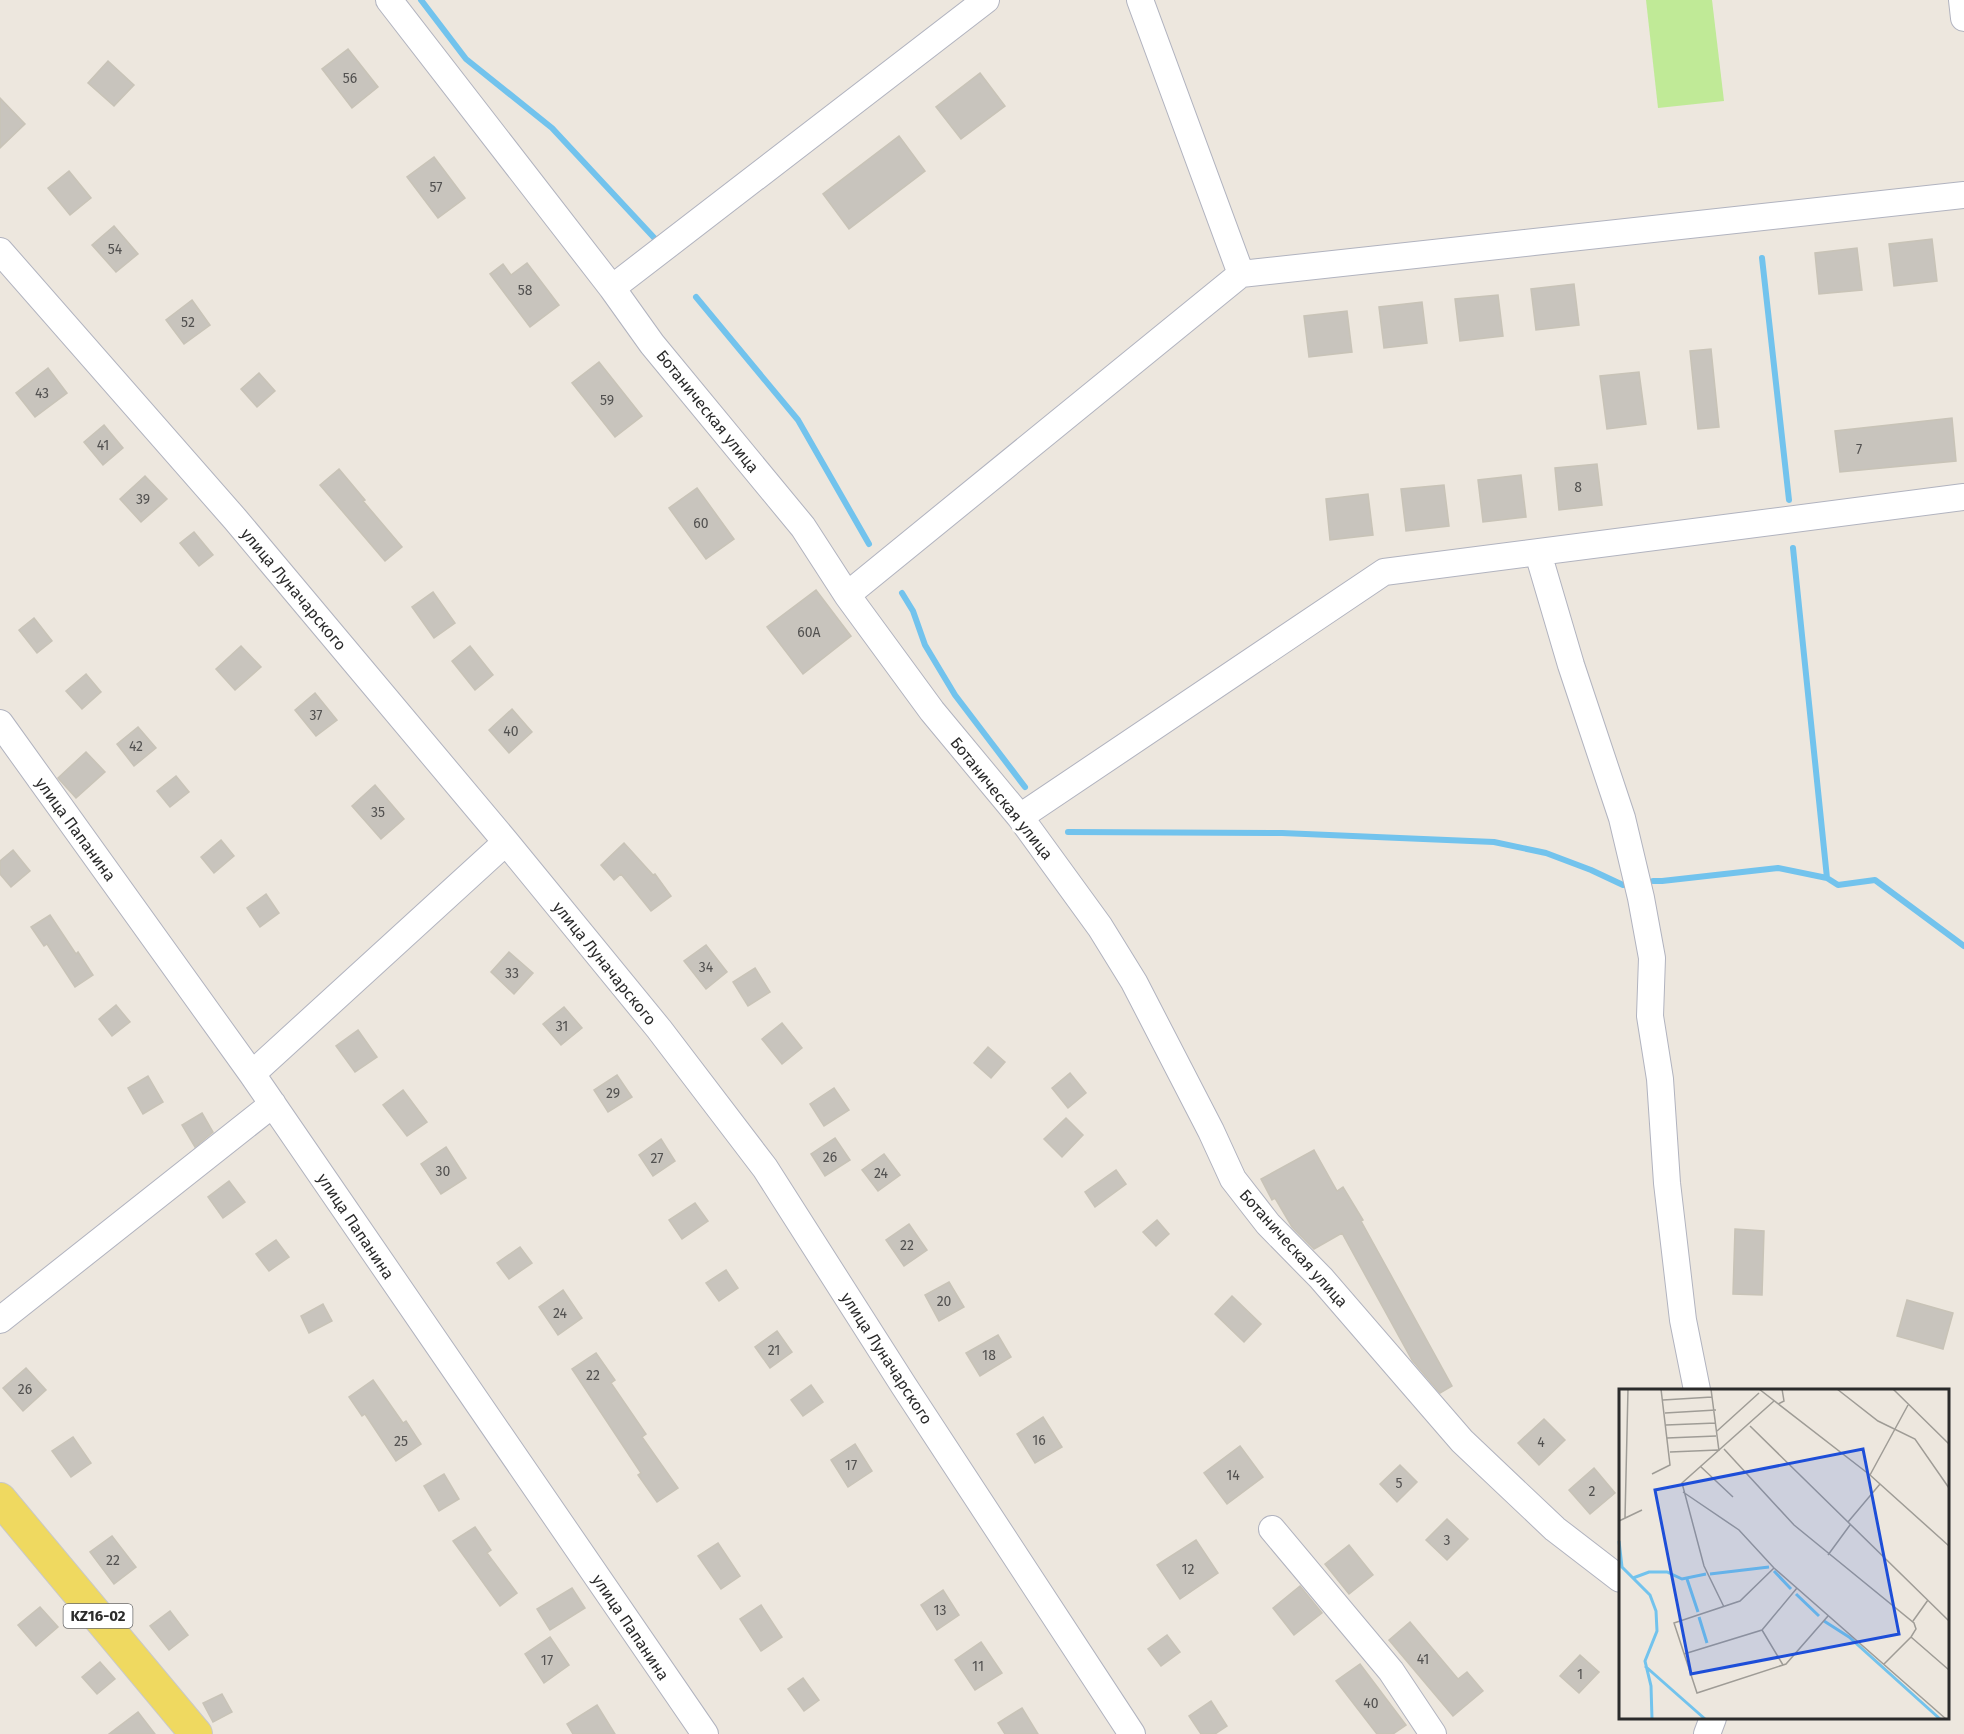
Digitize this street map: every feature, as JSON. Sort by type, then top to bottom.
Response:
[{"type":"main road","name":"KZ16-02","points":[[0,1499],[196,1734]]},
{"type":"street","name":"Ботаническая улица","points":[[389,0],[612,288],[652,344],[802,526],[847,595],[932,711],[1020,817],[1100,927],[1134,982],[1211,1131],[1233,1179],[1268,1224],[1321,1278],[1462,1441],[1556,1529],[1619,1578]]},
{"type":"street","points":[[612,288],[986,0]]},
{"type":"street","points":[[1140,0],[1241,274]]},
{"type":"street","points":[[1962,0],[1964,18]]},
{"type":"street","points":[[847,595],[1241,274],[1964,195]]},
{"type":"street","name":"улица Луначарского","points":[[0,251],[235,519],[506,842],[659,1029],[765,1168],[904,1386],[1132,1734]]},
{"type":"street","points":[[1020,817],[1384,572],[1964,497]]},
{"type":"street","points":[[1538,553],[1571,665],[1622,818],[1641,898],[1652,958],[1650,1016],[1660,1079],[1667,1183],[1683,1320],[1697,1389]]},
{"type":"street","name":"улица Папанина","points":[[0,723],[273,1104],[705,1734]]},
{"type":"street","points":[[252,1074],[506,842]]},
{"type":"street","points":[[0,1320],[273,1104]]},
{"type":"street","points":[[1272,1529],[1391,1671],[1433,1734]]},
{"type":"street","points":[[1707,1734],[1713,1719]]},
{"type":"green space","points":[[1646,0],[1712,0],[1724,101],[1658,108]]},
{"type":"building","points":[[348,49],[378,87],[352,108],[322,69]]},
{"type":"building","points":[[108,61],[134,85],[114,106],[88,83]]},
{"type":"building","points":[[980,73],[1005,106],[961,139],[936,107]]},
{"type":"building","points":[[0,98],[25,124],[0,148]]},
{"type":"building","points":[[899,136],[925,171],[849,229],[823,194]]},
{"type":"building","points":[[434,157],[465,198],[438,218],[407,177]]},
{"type":"building","points":[[69,171],[91,198],[70,215],[48,188]]},
{"type":"building","points":[[114,226],[138,254],[116,272],[92,245]]},
{"type":"building","points":[[1932,239],[1937,281],[1894,286],[1889,244]]},
{"type":"building","points":[[1857,248],[1862,290],[1819,294],[1815,253]]},
{"type":"building","points":[[527,263],[559,305],[530,327],[490,274],[503,264],[511,275]]},
{"type":"building","points":[[1574,284],[1579,325],[1536,330],[1531,289]]},
{"type":"building","points":[[1498,295],[1503,336],[1460,341],[1455,299]]},
{"type":"building","points":[[192,300],[210,325],[184,344],[166,320]]},
{"type":"building","points":[[1422,302],[1427,343],[1384,348],[1379,307]]},
{"type":"building","points":[[1347,311],[1352,352],[1309,357],[1304,316]]},
{"type":"building","points":[[1711,349],[1719,427],[1698,429],[1690,351]]},
{"type":"building","points":[[599,362],[642,416],[615,437],[572,383]]},
{"type":"building","points":[[48,368],[67,393],[35,417],[16,393]]},
{"type":"building","points":[[1639,372],[1646,424],[1607,429],[1600,376]]},
{"type":"building","points":[[259,373],[275,391],[257,407],[241,389]]},
{"type":"building","points":[[1952,418],[1956,461],[1840,472],[1835,431]]},
{"type":"building","points":[[104,425],[123,448],[103,465],[84,442]]},
{"type":"building","points":[[1597,464],[1602,505],[1559,510],[1555,468]]},
{"type":"building","points":[[339,469],[402,547],[385,561],[320,485]]},
{"type":"building","points":[[1521,475],[1526,517],[1483,522],[1478,480]]},
{"type":"building","points":[[145,476],[167,499],[141,522],[120,499]]},
{"type":"building","points":[[1444,485],[1449,526],[1406,531],[1401,489]]},
{"type":"building","points":[[697,488],[734,539],[706,559],[669,508]]},
{"type":"building","points":[[1368,494],[1373,535],[1330,540],[1326,499]]},
{"type":"building","points":[[194,532],[213,555],[199,566],[180,543]]},
{"type":"building","points":[[816,590],[851,636],[803,674],[767,627]]},
{"type":"building","points":[[433,592],[455,623],[434,638],[412,607]]},
{"type":"building","points":[[34,618],[52,641],[37,653],[19,630]]},
{"type":"building","points":[[241,646],[261,667],[235,690],[216,669]]},
{"type":"building","points":[[470,646],[493,675],[475,690],[452,661]]},
{"type":"building","points":[[86,674],[101,692],[82,709],[66,691]]},
{"type":"building","points":[[315,693],[337,720],[316,736],[295,710]]},
{"type":"building","points":[[512,709],[532,732],[509,753],[489,730]]},
{"type":"building","points":[[138,727],[156,748],[134,766],[117,744]]},
{"type":"building","points":[[86,752],[105,772],[76,798],[58,778]]},
{"type":"building","points":[[176,776],[189,792],[170,807],[157,791]]},
{"type":"building","points":[[375,785],[404,819],[381,839],[352,806]]},
{"type":"building","points":[[221,840],[234,856],[214,873],[201,857]]},
{"type":"building","points":[[624,843],[653,875],[655,874],[671,896],[651,911],[621,874],[614,880],[601,865]]},
{"type":"building","points":[[13,850],[30,871],[11,887],[0,874],[0,861]]},
{"type":"building","points":[[266,894],[279,913],[260,927],[247,908]]},
{"type":"building","points":[[50,915],[93,975],[75,987],[47,944],[44,946],[31,927]]},
{"type":"building","points":[[706,945],[727,972],[706,989],[684,961]]},
{"type":"building","points":[[509,952],[533,973],[514,994],[491,972]]},
{"type":"building","points":[[755,968],[770,992],[748,1006],[733,982]]},
{"type":"building","points":[[116,1005],[130,1022],[112,1036],[99,1019]]},
{"type":"building","points":[[564,1007],[582,1028],[561,1045],[543,1024]]},
{"type":"building","points":[[782,1023],[802,1048],[782,1064],[762,1039]]},
{"type":"building","points":[[358,1030],[377,1057],[355,1072],[336,1046]]},
{"type":"building","points":[[988,1047],[1005,1062],[991,1078],[974,1063]]},
{"type":"building","points":[[1070,1073],[1086,1093],[1068,1108],[1052,1088]]},
{"type":"building","points":[[617,1075],[632,1097],[608,1112],[594,1090]]},
{"type":"building","points":[[148,1076],[163,1102],[143,1114],[128,1088]]},
{"type":"building","points":[[834,1088],[849,1110],[824,1126],[810,1104]]},
{"type":"building","points":[[403,1090],[427,1122],[407,1136],[383,1105]]},
{"type":"building","points":[[202,1113],[213,1132],[195,1147],[182,1125]]},
{"type":"building","points":[[1066,1118],[1083,1135],[1062,1157],[1044,1139]]},
{"type":"building","points":[[835,1138],[850,1160],[825,1176],[811,1154]]},
{"type":"building","points":[[661,1139],[675,1161],[653,1176],[639,1155]]},
{"type":"building","points":[[446,1147],[466,1178],[441,1194],[421,1164]]},
{"type":"building","points":[[1314,1150],[1337,1191],[1343,1187],[1363,1220],[1361,1221],[1452,1386],[1440,1393],[1412,1360],[1342,1233],[1314,1249],[1292,1227],[1275,1198],[1272,1200],[1261,1179]]},
{"type":"building","points":[[884,1154],[900,1175],[878,1191],[862,1170]]},
{"type":"building","points":[[1116,1170],[1126,1184],[1095,1207],[1085,1192]]},
{"type":"building","points":[[229,1181],[245,1202],[223,1218],[208,1197]]},
{"type":"building","points":[[695,1203],[708,1221],[682,1239],[669,1220]]},
{"type":"building","points":[[1157,1220],[1169,1234],[1156,1246],[1143,1232]]},
{"type":"building","points":[[909,1224],[927,1250],[904,1266],[886,1240]]},
{"type":"building","points":[[1735,1229],[1764,1231],[1762,1295],[1733,1294]]},
{"type":"building","points":[[276,1240],[289,1257],[269,1271],[256,1254]]},
{"type":"building","points":[[520,1247],[532,1263],[509,1279],[497,1263]]},
{"type":"building","points":[[726,1270],[738,1288],[719,1301],[706,1283]]},
{"type":"building","points":[[949,1282],[964,1307],[939,1321],[925,1295]]},
{"type":"building","points":[[563,1290],[582,1318],[558,1335],[539,1307]]},
{"type":"building","points":[[1232,1296],[1261,1324],[1244,1342],[1215,1314]]},
{"type":"building","points":[[1907,1300],[1953,1313],[1943,1349],[1897,1336]]},
{"type":"building","points":[[323,1304],[332,1321],[309,1333],[301,1316]]},
{"type":"building","points":[[777,1331],[792,1352],[770,1368],[755,1347]]},
{"type":"building","points":[[998,1335],[1011,1357],[980,1376],[966,1353]]},
{"type":"building","points":[[596,1353],[615,1380],[611,1383],[646,1434],[642,1437],[678,1488],[657,1502],[638,1475],[641,1473],[572,1369]]},
{"type":"building","points":[[26,1368],[46,1390],[23,1411],[3,1388]]},
{"type":"building","points":[[373,1380],[421,1444],[396,1461],[365,1414],[362,1416],[349,1397]]},
{"type":"building","points":[[811,1385],[823,1402],[803,1416],[791,1400]]},
{"type":"building","points":[[1043,1417],[1062,1447],[1035,1463],[1017,1434]]},
{"type":"building","points":[[1544,1419],[1565,1440],[1539,1465],[1518,1443]]},
{"type":"building","points":[[73,1437],[91,1463],[71,1477],[52,1451]]},
{"type":"building","points":[[855,1444],[872,1471],[848,1487],[831,1460]]},
{"type":"building","points":[[1240,1446],[1263,1477],[1227,1504],[1204,1473]]},
{"type":"building","points":[[1400,1465],[1417,1482],[1397,1502],[1380,1484]]},
{"type":"building","points":[[1594,1468],[1615,1493],[1590,1514],[1569,1490]]},
{"type":"building","points":[[444,1474],[459,1499],[439,1511],[424,1486]]},
{"type":"building","points":[[1447,1519],[1468,1539],[1447,1560],[1426,1540]]},
{"type":"building","points":[[475,1527],[491,1550],[487,1553],[517,1593],[500,1606],[453,1541]]},
{"type":"building","points":[[112,1536],[136,1567],[114,1584],[90,1552]]},
{"type":"building","points":[[1196,1540],[1218,1573],[1180,1599],[1157,1565]]},
{"type":"building","points":[[718,1543],[740,1576],[721,1589],[698,1556]]},
{"type":"building","points":[[1349,1545],[1373,1575],[1349,1594],[1325,1564]]},
{"type":"building","points":[[1300,1586],[1322,1613],[1294,1635],[1273,1608]]},
{"type":"building","points":[[572,1588],[585,1608],[550,1630],[537,1609]]},
{"type":"building","points":[[943,1590],[959,1615],[937,1630],[921,1605]]},
{"type":"building","points":[[761,1605],[782,1637],[761,1651],[740,1619]]},
{"type":"building","points":[[40,1607],[58,1627],[36,1646],[18,1625]]},
{"type":"building","points":[[170,1611],[188,1635],[169,1650],[150,1626]]},
{"type":"building","points":[[1410,1622],[1458,1679],[1467,1672],[1483,1691],[1453,1716],[1389,1640]]},
{"type":"building","points":[[1167,1635],[1180,1652],[1161,1666],[1148,1649]]},
{"type":"building","points":[[550,1637],[569,1665],[544,1683],[525,1654]]},
{"type":"building","points":[[981,1642],[1002,1673],[975,1690],[955,1660]]},
{"type":"building","points":[[1580,1655],[1599,1672],[1579,1693],[1560,1676]]},
{"type":"building","points":[[100,1662],[115,1679],[97,1694],[82,1677]]},
{"type":"building","points":[[1360,1664],[1406,1725],[1393,1734],[1377,1734],[1336,1681]]},
{"type":"building","points":[[803,1678],[819,1700],[804,1711],[788,1689]]},
{"type":"building","points":[[222,1694],[232,1712],[213,1722],[203,1703]]},
{"type":"building","points":[[1211,1701],[1227,1726],[1215,1734],[1201,1734],[1189,1716]]},
{"type":"building","points":[[597,1705],[615,1734],[573,1734],[567,1724]]},
{"type":"building","points":[[1022,1708],[1038,1734],[1005,1734],[998,1723]]},
{"type":"building","points":[[138,1712],[155,1734],[109,1734]]},
{"type":"waterway","points":[[421,0],[466,59],[552,128],[659,243]]},
{"type":"waterway","points":[[1762,258],[1789,500]]},
{"type":"waterway","points":[[696,297],[798,420],[869,544]]},
{"type":"waterway","points":[[1793,548],[1827,878]]},
{"type":"waterway","points":[[902,593],[913,611],[925,645],[955,695],[1025,787]]},
{"type":"waterway","points":[[1068,832],[1282,833],[1494,842],[1546,853],[1623,885]]},
{"type":"waterway","points":[[1653,881],[1778,868],[1827,878],[1838,885],[1875,880],[1964,946]]}]
